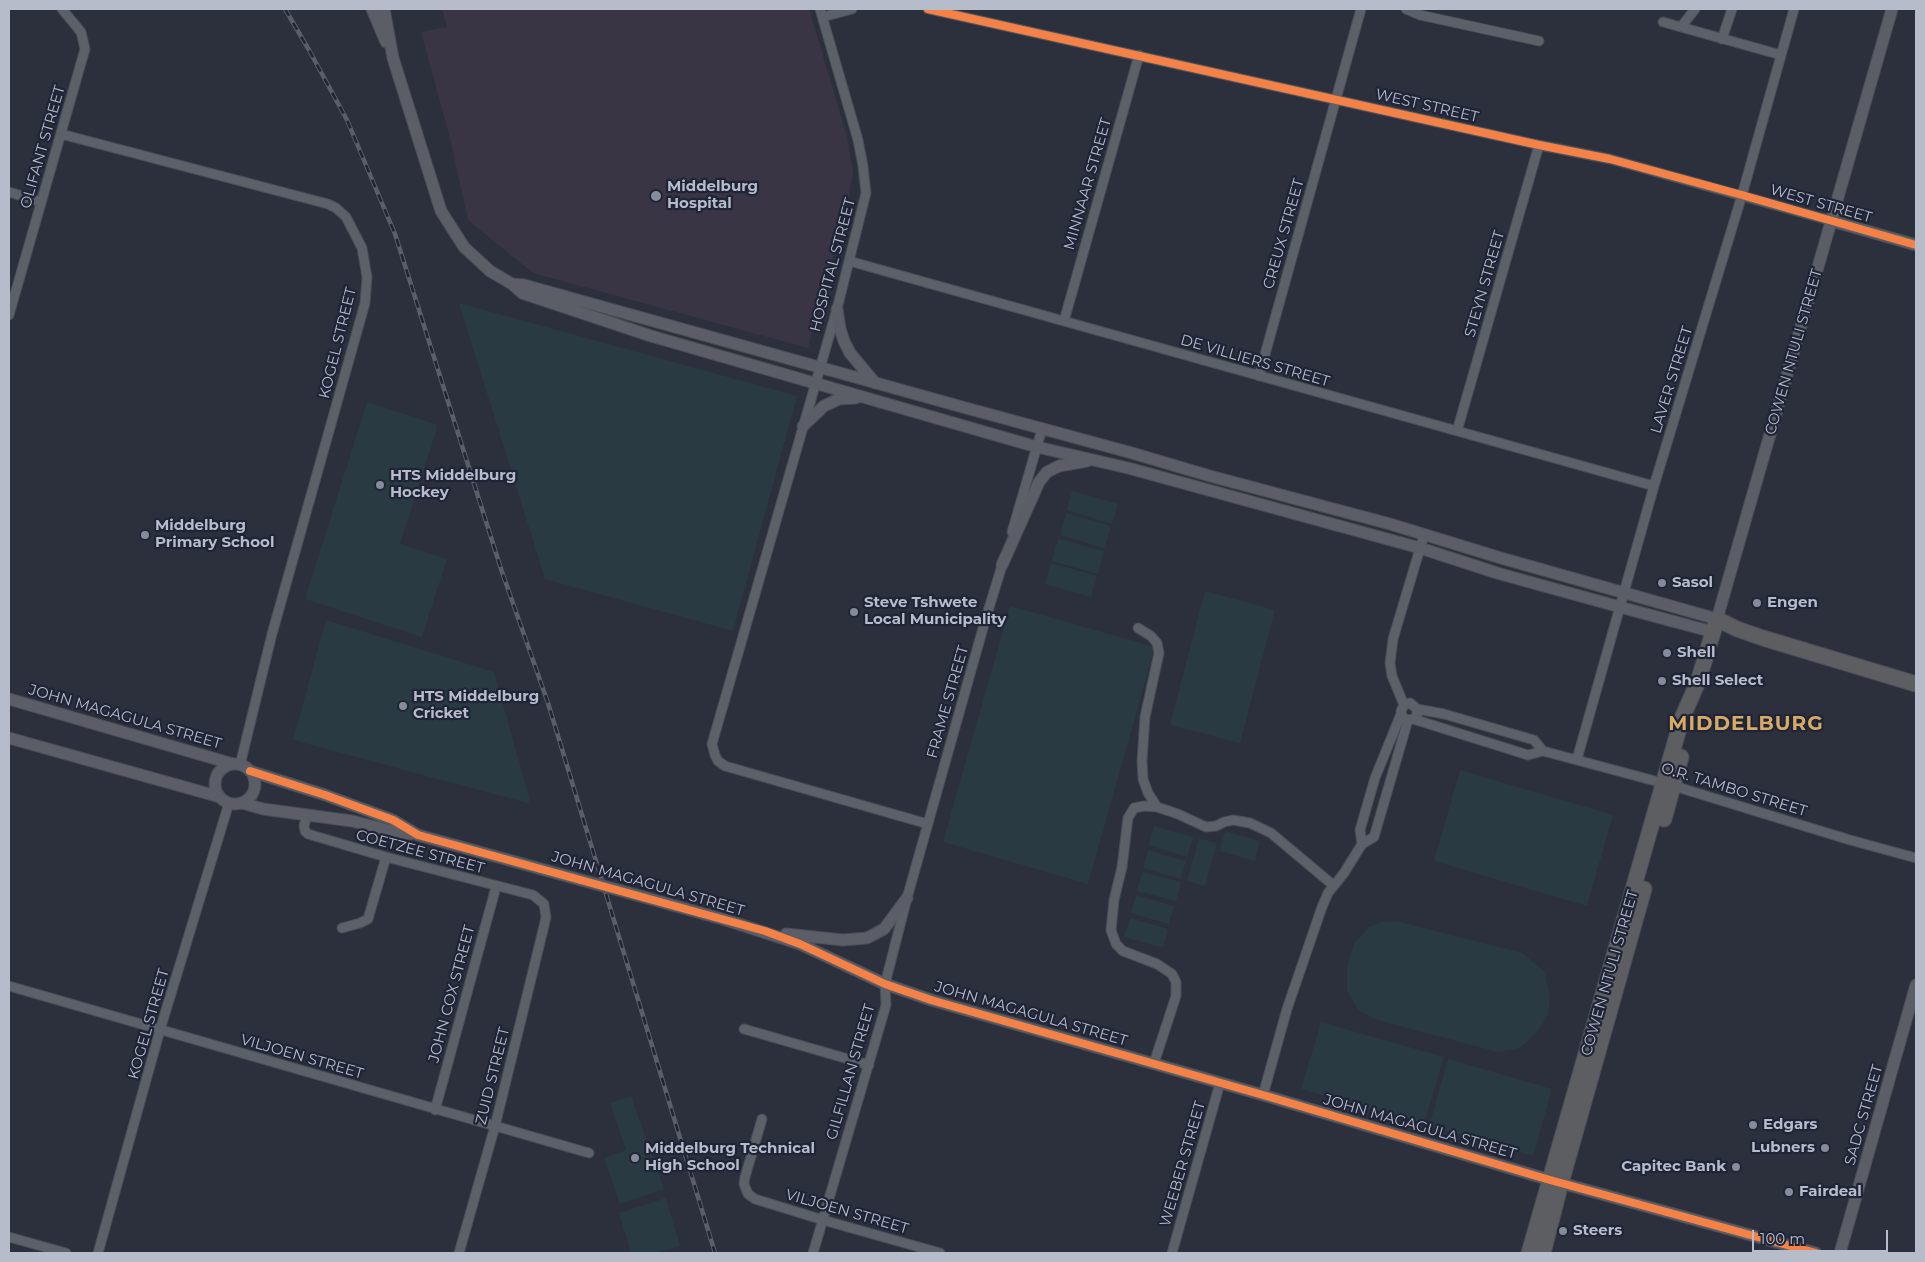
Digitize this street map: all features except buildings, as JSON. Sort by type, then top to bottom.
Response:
[{"type":"highway","points":[[1715,625],[1916,684]]},
{"type":"highway","name":"COWEN NTULI STREET","points":[[1530,1253],[1556,1181],[1669,784],[1691,722],[1693,694],[1715,625]]},
{"type":"highway","name":"COWEN NTULI STREET","points":[[1543,1253],[1556,1181]]},
{"type":"main road","points":[[372,9],[393,58],[441,211],[464,246],[490,270],[522,293],[651,336],[1037,447],[1128,468],[1420,548],[1497,573],[1620,607],[1715,625]]},
{"type":"main road","points":[[384,9],[393,58]]},
{"type":"main road","name":"COWEN NTULI STREET","points":[[1715,625],[1892,9]]},
{"type":"main road","name":"WEST STREET","points":[[1832,221],[1916,245]]},
{"type":"main road","points":[[512,284],[1132,453],[1424,535],[1624,593],[1715,625]]},
{"type":"main road","points":[[837,309],[840,329],[850,353],[875,383]]},
{"type":"main road","points":[[803,426],[824,406],[839,399],[865,398]]},
{"type":"main road","points":[[1128,468],[1132,453]]},
{"type":"main road","points":[[1002,565],[1039,482],[1047,472],[1059,466],[1094,460]]},
{"type":"main road","points":[[1265,506],[1269,492]]},
{"type":"main road","name":"JOHN MAGAGULA STREET","points":[[9,699],[241,767],[325,794],[393,820],[418,835],[764,931],[826,955],[885,984],[931,1000],[1154,1063],[1556,1181],[1816,1253]]},
{"type":"main road","points":[[9,738],[225,800],[263,809],[352,821],[391,831],[418,835]]},
{"type":"main road","points":[[225,800],[215,784],[217,777],[226,766],[241,767],[254,777],[255,785],[248,799],[242,803]]},
{"type":"main road","points":[[764,931],[843,940],[867,938],[884,929],[907,898]]},
{"type":"main road","name":"SADC STREET","points":[[1840,1253],[1916,985]]},
{"type":"street","name":"OLIFANT STREET","points":[[9,315],[85,43],[82,32],[62,9]]},
{"type":"street","points":[[821,13],[852,9]]},
{"type":"street","name":"WEST STREET","points":[[928,9],[1539,145],[1610,159],[1832,221]]},
{"type":"street","name":"CREUX STREET","points":[[1259,376],[1361,9]]},
{"type":"street","points":[[1406,9],[1420,15],[1539,41]]},
{"type":"street","points":[[1681,27],[1694,9]]},
{"type":"street","points":[[1722,39],[1732,9]]},
{"type":"street","name":"LAVER STREET","points":[[1577,759],[1654,486],[1742,195],[1794,9]]},
{"type":"street","name":"HOSPITAL STREET","points":[[821,13],[858,140],[866,193],[837,309],[712,744],[718,761],[725,766],[928,824]]},
{"type":"street","points":[[1663,22],[1782,55]]},
{"type":"street","name":"MINNAAR STREET","points":[[1064,321],[1139,55]]},
{"type":"street","name":"KOGEL STREET","points":[[61,134],[328,204],[346,217],[362,248],[367,277],[366,303],[272,634],[241,767]]},
{"type":"street","name":"STEYN STREET","points":[[1458,431],[1539,145]]},
{"type":"street","points":[[9,192],[41,202]]},
{"type":"street","name":"DE VILLIERS STREET","points":[[849,261],[1654,486]]},
{"type":"street","name":"FRAME STREET","points":[[885,984],[907,898],[1042,429]]},
{"type":"street","points":[[1263,1095],[1287,1009],[1322,907],[1334,885],[1362,844],[1374,837],[1407,715],[1392,676],[1390,663],[1393,639],[1424,535]]},
{"type":"street","points":[[1138,628],[1151,636],[1158,644],[1159,653],[1145,717],[1142,761],[1143,779],[1148,793],[1157,808]]},
{"type":"street","name":"O.R. TAMBO STREET","points":[[1543,751],[1534,740],[1444,714],[1417,709],[1410,703],[1407,715],[1467,737],[1528,755],[1543,751],[1577,759],[1669,784],[1850,840],[1916,858]]},
{"type":"street","points":[[1407,715],[1417,716],[1417,709]]},
{"type":"street","points":[[1362,844],[1360,830],[1375,778],[1407,715]]},
{"type":"street","points":[[1467,737],[1471,722]]},
{"type":"street","name":"KOGEL STREET","points":[[98,1253],[225,800]]},
{"type":"street","points":[[1154,1063],[1174,1002],[1176,982],[1172,974],[1158,964],[1123,951],[1116,944],[1111,930],[1128,818],[1134,808],[1144,806],[1157,808],[1178,814],[1206,827],[1216,826],[1233,820],[1250,823],[1272,832],[1334,885]]},
{"type":"street","name":"COETZEE STREET","points":[[308,815],[304,826],[304,831],[308,834],[386,858],[533,895],[544,904]]},
{"type":"street","points":[[342,928],[368,919],[386,858]]},
{"type":"street","name":"JOHN COX STREET","points":[[436,1110],[496,886]]},
{"type":"street","name":"ZUID STREET","points":[[459,1253],[495,1126],[544,926],[546,917],[544,904]]},
{"type":"street","name":"GILFILLAN STREET","points":[[812,1253],[886,1006],[885,984]]},
{"type":"street","name":"VILJOEN STREET","points":[[9,986],[589,1153]]},
{"type":"street","points":[[744,1029],[869,1065]]},
{"type":"street","name":"WEEBER STREET","points":[[1172,1253],[1220,1083]]},
{"type":"street","name":"VILJOEN STREET","points":[[762,1119],[744,1184],[748,1194],[823,1220],[940,1253]]},
{"type":"street","points":[[9,1237],[66,1253]]},
{"type":"shaded area","name":"Middelburg Hospital","points":[[442,9],[809,9],[847,136],[853,172],[843,229],[828,270],[808,348],[533,273],[468,220],[450,138],[421,32],[447,27]]},
{"type":"shaded area","points":[[459,303],[797,396],[733,631],[545,579]]},
{"type":"shaded area","name":"HTS Middelburg Hockey","points":[[367,402],[438,425],[400,544],[447,559],[422,637],[305,599]]},
{"type":"shaded area","points":[[1072,491],[1118,504],[1112,524],[1067,510]]},
{"type":"shaded area","points":[[1066,513],[1111,526],[1105,548],[1060,535]]},
{"type":"shaded area","points":[[1058,539],[1104,551],[1098,574],[1052,561]]},
{"type":"shaded area","points":[[1051,563],[1097,576],[1091,597],[1045,584]]},
{"type":"shaded area","points":[[1205,591],[1275,610],[1240,743],[1170,725]]},
{"type":"shaded area","points":[[1010,606],[1155,647],[1088,884],[943,842]]},
{"type":"shaded area","name":"HTS Middelburg Cricket","points":[[326,620],[494,672],[531,804],[293,740]]},
{"type":"shaded area","points":[[1460,770],[1613,815],[1587,906],[1434,861]]},
{"type":"shaded area","points":[[1154,826],[1193,837],[1187,857],[1149,845]]},
{"type":"shaded area","points":[[1225,831],[1260,841],[1255,861],[1220,851]]},
{"type":"shaded area","points":[[1199,838],[1217,843],[1205,886],[1187,881]]},
{"type":"shaded area","points":[[1148,850],[1186,861],[1181,879],[1143,868]]},
{"type":"shaded area","points":[[1142,872],[1181,882],[1176,901],[1137,891]]},
{"type":"shaded area","points":[[1136,895],[1174,906],[1169,924],[1131,913]]},
{"type":"shaded area","points":[[1130,918],[1168,929],[1163,948],[1124,937]]},
{"type":"shaded area","points":[[1396,921],[1522,953],[1544,971],[1550,996],[1548,1015],[1537,1032],[1520,1048],[1498,1052],[1377,1020],[1358,1010],[1347,990],[1347,967],[1354,944],[1369,927],[1382,922]]},
{"type":"shaded area","points":[[1321,1022],[1444,1057],[1424,1124],[1301,1089]]},
{"type":"shaded area","points":[[1448,1059],[1552,1089],[1533,1156],[1429,1126]]},
{"type":"shaded area","points":[[631,1096],[664,1189],[620,1204],[604,1158],[626,1150],[610,1103]]},
{"type":"shaded area","points":[[666,1198],[680,1246],[656,1253],[631,1253],[619,1213]]},
{"type":"railway","points":[[285,9],[347,120],[395,234],[502,572],[548,703],[715,1253]]},
{"type":"cycle path","points":[[928,9],[1539,145],[1610,159],[1916,245]]},
{"type":"cycle path","points":[[250,771],[325,795],[393,820],[418,835],[765,931],[800,944],[885,984],[931,1000],[1550,1180],[1816,1253]]},
{"type":"place","name":"Middelburg Hospital","points":[[656,196]]},
{"type":"place","name":"HTS Middelburg Hockey","points":[[380,485]]},
{"type":"place","name":"Middelburg Primary School","points":[[145,535]]},
{"type":"place","name":"Sasol","points":[[1662,583]]},
{"type":"place","name":"Engen","points":[[1757,603]]},
{"type":"place","name":"Steve Tshwete Local Municipality","points":[[854,612]]},
{"type":"place","name":"Shell","points":[[1667,653]]},
{"type":"place","name":"Shell Select","points":[[1662,681]]},
{"type":"place","name":"HTS Middelburg Cricket","points":[[403,706]]},
{"type":"place","name":"Edgars","points":[[1753,1125]]},
{"type":"place","name":"Lubners","points":[[1825,1148]]},
{"type":"place","name":"Middelburg Technical High School","points":[[635,1158]]},
{"type":"place","name":"Capitec Bank","points":[[1736,1167]]},
{"type":"place","name":"Fairdeal","points":[[1789,1192]]},
{"type":"place","name":"Steers","points":[[1563,1231]]},
{"type":"district","name":"MIDDELBURG","points":[[1746,724]]}]
